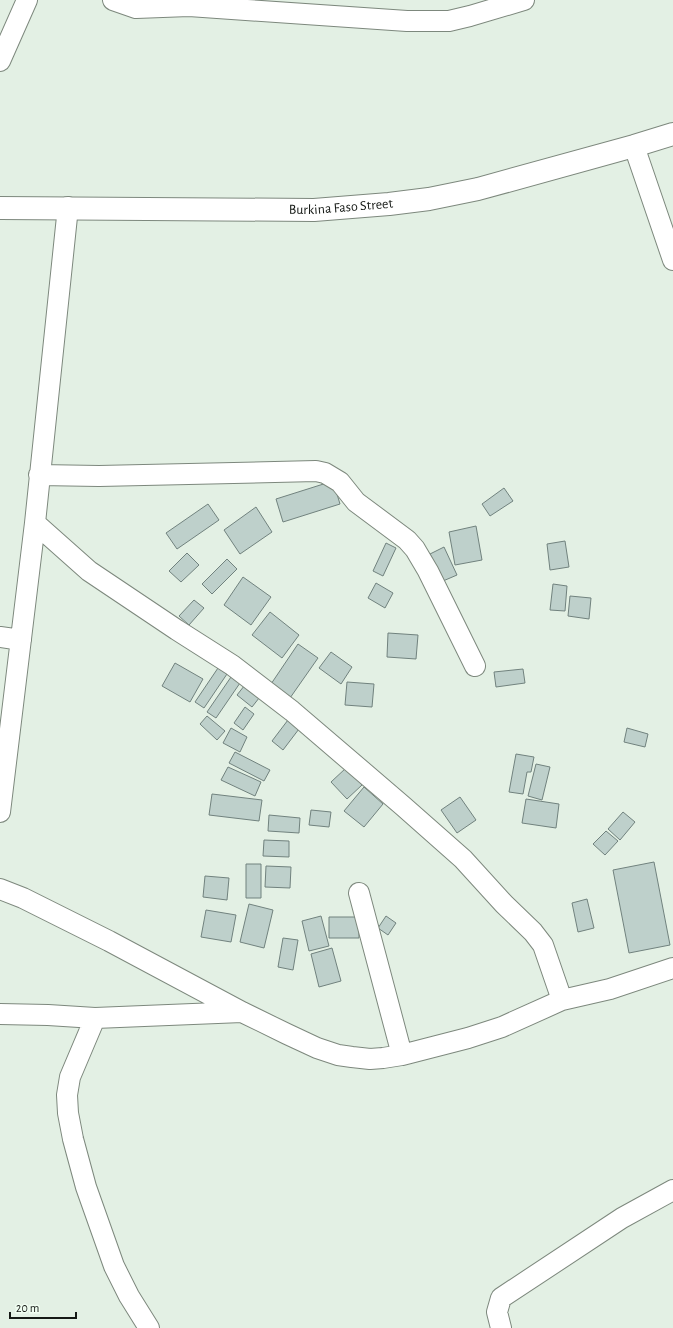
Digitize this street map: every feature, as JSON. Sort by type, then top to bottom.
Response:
[{"type":"main road","name":"Burkina Faso Street","points":[[0,208],[68,207],[314,210],[389,204],[429,199],[478,189],[673,134]]},
{"type":"street","points":[[0,61],[27,0]]},
{"type":"street","points":[[113,0],[136,8],[189,3],[407,21],[449,21],[524,0]]},
{"type":"street","points":[[634,146],[673,260]]},
{"type":"street","points":[[0,812],[35,523],[68,207]]},
{"type":"street","points":[[39,475],[99,476],[325,473],[340,482],[356,502],[407,540],[415,549],[428,571],[475,666]]},
{"type":"street","points":[[35,523],[89,571],[232,665],[292,711],[404,806],[463,859],[504,904],[533,932],[542,945],[562,1000]]},
{"type":"street","points":[[0,637],[21,640]]},
{"type":"street","points":[[0,889],[23,898],[109,941],[242,1012],[317,1048],[338,1055],[370,1059],[402,1055],[468,1038],[502,1027],[562,1000],[610,989],[673,968]]},
{"type":"street","points":[[359,893],[402,1055]]},
{"type":"street","points":[[0,1014],[95,1018],[242,1012]]},
{"type":"street","points":[[95,1018],[70,1077],[67,1095],[72,1139],[86,1187],[114,1266],[149,1328]]},
{"type":"street","points":[[501,1328],[497,1312],[501,1298],[622,1218],[673,1190]]},
{"type":"building","points":[[333,481],[340,504],[283,522],[276,499]]},
{"type":"building","points":[[504,488],[513,501],[490,516],[482,504]]},
{"type":"building","points":[[208,504],[219,520],[177,549],[166,533]]},
{"type":"building","points":[[256,507],[272,532],[240,554],[224,530]]},
{"type":"building","points":[[476,526],[482,560],[455,565],[449,532]]},
{"type":"building","points":[[565,541],[569,567],[550,570],[547,544]]},
{"type":"building","points":[[386,543],[396,548],[383,576],[373,571]]},
{"type":"building","points":[[444,547],[457,575],[443,581],[430,554]]},
{"type":"building","points":[[187,553],[199,565],[181,582],[169,571]]},
{"type":"building","points":[[227,559],[237,569],[212,594],[202,584]]},
{"type":"building","points":[[243,577],[271,597],[251,625],[224,605]]},
{"type":"building","points":[[376,583],[393,593],[385,608],[368,598]]},
{"type":"building","points":[[553,584],[567,586],[565,611],[550,610]]},
{"type":"building","points":[[570,596],[591,598],[589,619],[568,616]]},
{"type":"building","points":[[194,600],[204,608],[189,625],[179,616]]},
{"type":"building","points":[[270,612],[299,635],[282,658],[252,635]]},
{"type":"building","points":[[388,633],[418,635],[416,659],[387,657]]},
{"type":"building","points":[[298,644],[318,658],[290,698],[271,684]]},
{"type":"building","points":[[331,652],[352,667],[341,684],[319,668]]},
{"type":"building","points":[[175,663],[203,679],[190,702],[162,686]]},
{"type":"building","points":[[218,668],[227,674],[204,708],[195,702]]},
{"type":"building","points":[[523,669],[525,683],[496,687],[494,672]]},
{"type":"building","points":[[231,677],[240,683],[216,718],[207,712]]},
{"type":"building","points":[[248,681],[263,693],[252,707],[237,695]]},
{"type":"building","points":[[347,682],[374,684],[372,707],[345,705]]},
{"type":"building","points":[[245,707],[254,714],[243,730],[234,723]]},
{"type":"building","points":[[207,716],[225,731],[217,740],[200,724]]},
{"type":"building","points":[[291,716],[302,725],[283,750],[272,741]]},
{"type":"building","points":[[231,728],[247,737],[240,752],[223,743]]},
{"type":"building","points":[[627,728],[648,734],[645,747],[624,742]]},
{"type":"building","points":[[235,752],[270,770],[264,781],[229,763]]},
{"type":"building","points":[[516,754],[534,757],[531,772],[527,772],[523,794],[509,792]]},
{"type":"building","points":[[536,764],[550,767],[542,800],[528,796]]},
{"type":"building","points":[[228,767],[261,782],[255,796],[221,780]]},
{"type":"building","points":[[346,768],[362,785],[347,799],[331,782]]},
{"type":"building","points":[[364,787],[383,804],[364,827],[344,811]]},
{"type":"building","points":[[212,794],[262,800],[259,821],[209,815]]},
{"type":"building","points":[[460,797],[476,820],[457,833],[441,810]]},
{"type":"building","points":[[526,799],[559,804],[556,828],[522,823]]},
{"type":"building","points":[[311,810],[331,812],[329,827],[309,825]]},
{"type":"building","points":[[623,812],[635,822],[620,840],[608,829]]},
{"type":"building","points":[[269,815],[300,818],[299,833],[268,831]]},
{"type":"building","points":[[606,831],[618,841],[605,855],[593,844]]},
{"type":"building","points":[[264,840],[289,841],[289,857],[263,856]]},
{"type":"building","points":[[654,862],[670,945],[629,953],[613,870]]},
{"type":"building","points":[[246,864],[261,864],[261,898],[246,898]]},
{"type":"building","points":[[266,866],[291,867],[290,888],[265,887]]},
{"type":"building","points":[[205,876],[229,878],[227,900],[203,897]]},
{"type":"building","points":[[587,899],[594,928],[578,932],[572,903]]},
{"type":"building","points":[[249,904],[273,910],[264,948],[240,942]]},
{"type":"building","points":[[206,910],[236,915],[231,942],[201,937]]},
{"type":"building","points":[[321,916],[329,946],[309,951],[302,921]]},
{"type":"building","points":[[386,916],[396,923],[388,935],[378,928]]},
{"type":"building","points":[[329,917],[359,917],[359,938],[329,938]]},
{"type":"building","points":[[283,938],[298,940],[293,970],[278,967]]},
{"type":"building","points":[[332,948],[341,981],[319,987],[311,954]]}]
